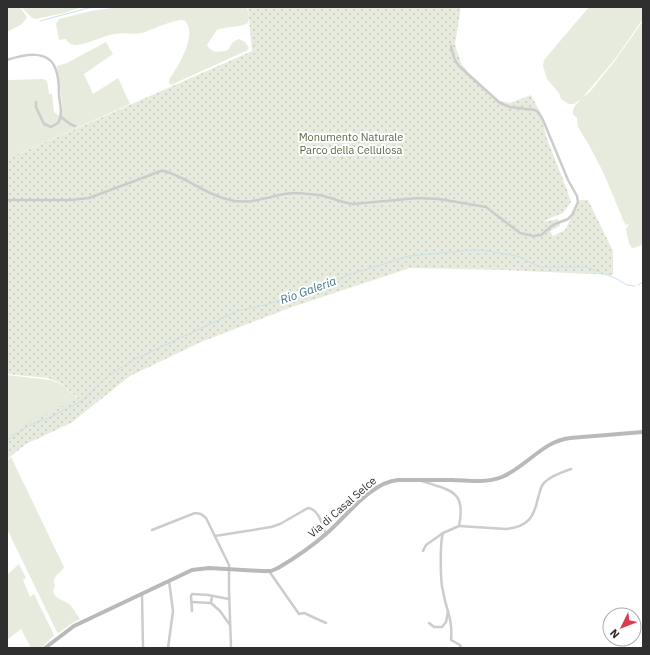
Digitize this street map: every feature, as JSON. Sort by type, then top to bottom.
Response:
[{"type":"main road","name":"Via di Casal Selce","points":[[45,648],[74,626],[195,569],[209,568],[269,571],[280,567],[326,534],[379,486],[393,480],[478,481],[494,479],[508,474],[547,446],[559,440],[643,432]]},
{"type":"street","points":[[7,200],[71,200],[89,198],[164,171],[214,196],[239,202],[262,200],[294,193],[325,196],[343,203],[353,204],[418,198],[439,198],[486,207],[517,232],[533,236],[542,234],[555,225],[567,220],[577,206],[577,199],[542,117],[535,110],[510,107],[496,100],[457,64],[451,46]]},
{"type":"street","points":[[7,60],[31,54],[42,57],[50,62],[57,72],[60,116],[59,122],[54,126],[48,127],[40,116],[36,107],[36,102]]},
{"type":"street","points":[[60,116],[75,126]]},
{"type":"street","points":[[423,551],[426,544],[443,532],[459,526],[506,529],[524,524],[530,520],[534,513],[544,483],[556,475],[571,469]]},
{"type":"street","points":[[418,480],[445,489],[457,496],[462,510],[459,526]]},
{"type":"street","points":[[215,536],[271,527],[280,524],[308,508],[317,513],[326,534]]},
{"type":"street","points":[[152,530],[186,516],[198,513],[206,518],[229,569],[231,648]]},
{"type":"street","points":[[443,532],[441,540],[442,589],[452,627],[451,640],[459,644],[461,648]]},
{"type":"street","points":[[269,571],[299,614],[304,613],[326,623]]},
{"type":"street","points":[[168,648],[173,611],[169,581]]},
{"type":"street","points":[[142,593],[142,648]]},
{"type":"street","points":[[192,611],[192,594],[229,599]]},
{"type":"street","points":[[211,603],[212,596]]},
{"type":"street","points":[[192,602],[211,603],[220,611],[230,625]]},
{"type":"street","points":[[429,623],[434,627],[442,627],[446,622],[448,608]]},
{"type":"green space","points":[[7,7],[20,7],[27,17],[22,24],[7,32]]},
{"type":"green space","points":[[21,7],[82,7],[64,13],[36,19],[32,18]]},
{"type":"green space","points":[[120,7],[247,7],[249,17],[248,23],[241,26],[217,30],[207,45],[211,50],[216,52],[228,50],[233,42],[239,39],[245,42],[249,48],[248,50],[171,85],[169,80],[184,53],[189,37],[189,30],[184,20],[174,21],[142,33],[114,34],[80,45],[72,44],[66,39],[59,40],[56,24],[59,19],[91,11]]},
{"type":"green space","name":"Monumento Naturale Parco della Cellulosa","points":[[248,7],[461,7],[455,44],[461,63],[470,75],[499,101],[510,103],[531,95],[541,114],[546,136],[571,202],[563,213],[543,222],[558,219],[560,226],[550,231],[553,236],[565,230],[580,200],[588,200],[613,251],[613,275],[505,270],[410,268],[292,307],[201,342],[130,376],[71,423],[26,444],[7,459],[7,437],[17,429],[78,398],[62,384],[48,378],[7,374],[7,159],[252,51]]},
{"type":"green space","points":[[589,7],[643,7],[643,19],[615,59],[583,97],[589,93],[614,62],[643,21],[643,244],[632,248],[629,243],[626,229],[629,224],[626,225],[624,222],[604,174],[578,127],[577,118],[573,114],[574,107],[581,99],[574,104],[569,104],[561,99],[559,93],[547,79],[543,66],[544,60]]},
{"type":"green space","points":[[106,42],[113,54],[84,74],[93,94],[118,78],[130,104],[7,159],[7,80],[43,79],[47,81],[49,94],[52,94],[54,112],[61,118],[62,101],[57,66],[67,63]]},
{"type":"green space","points":[[7,375],[50,380],[63,385],[78,399],[7,457]]},
{"type":"green space","points":[[11,457],[64,567],[54,580],[55,586],[53,590],[55,596],[71,606],[80,619],[59,633],[57,632],[7,529],[7,460]]},
{"type":"green space","points":[[19,564],[26,578],[23,580],[30,597],[34,594],[54,635],[41,648],[31,648],[21,629],[7,640],[7,575]]},
{"type":"waterway","points":[[40,21],[97,7]]},
{"type":"waterway","name":"Rio Galeria","points":[[7,440],[26,427],[53,416],[81,401],[107,377],[133,360],[240,310],[265,305],[351,274],[409,256],[473,250],[489,251],[517,256],[540,267],[587,267],[615,278],[627,285],[635,286]]},
{"type":"waterway","name":"Rio Galeria","points":[[638,285],[643,282]]}]
